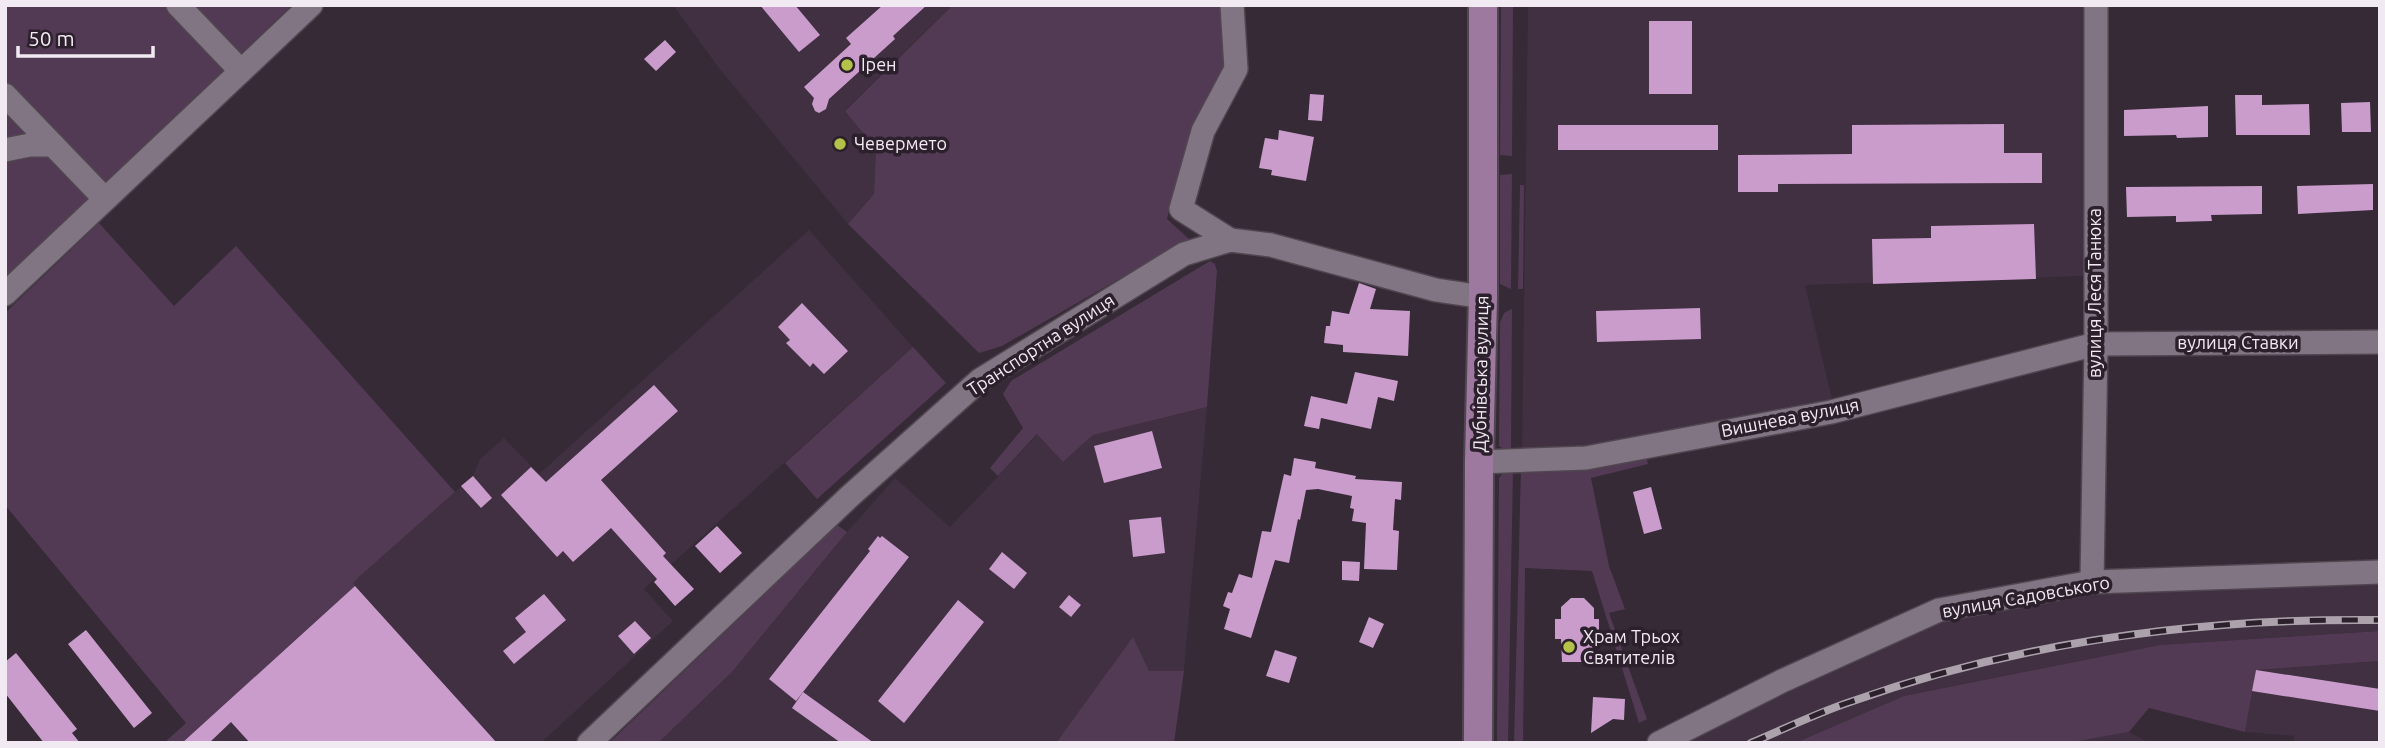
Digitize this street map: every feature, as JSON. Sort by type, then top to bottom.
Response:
[{"type":"main road","name":"Дубнівська вулиця","points":[[1478,743],[1483,5]]},
{"type":"street","points":[[178,5],[242,71]]},
{"type":"street","points":[[5,294],[312,5]]},
{"type":"street","points":[[1230,240],[1181,209],[1203,131],[1236,69],[1232,5]]},
{"type":"street","name":"вулиця Леся Танюка","points":[[2092,582],[2096,344],[2096,5]]},
{"type":"street","points":[[5,95],[106,200]]},
{"type":"street","points":[[5,150],[30,145],[53,145]]},
{"type":"street","name":"Транспортна вулиця","points":[[589,743],[850,496],[980,380],[1184,254],[1230,240],[1270,245],[1436,290],[1483,297]]},
{"type":"street","name":"вулиця Ставки","points":[[2096,344],[2380,342]]},
{"type":"street","name":"Вишнева вулиця","points":[[1479,462],[1586,458],[1831,412],[2096,344]]},
{"type":"street","name":"вулиця Садовського","points":[[1659,743],[1782,681],[1939,610],[2092,582],[2380,572]]},
{"type":"shaded area","points":[[5,5],[292,5],[5,277]]},
{"type":"shaded area","points":[[673,5],[953,5],[845,110],[876,148],[874,194],[848,224],[719,68]]},
{"type":"shaded area","points":[[953,5],[1225,5],[1229,65],[1196,124],[1173,192],[1167,219],[1189,239],[1002,346],[979,353],[848,224],[874,194],[876,149],[845,111]]},
{"type":"shaded area","points":[[1501,5],[1513,5],[1512,156],[1500,155]]},
{"type":"shaded area","points":[[1528,5],[2084,5],[2083,276],[1805,285],[1832,399],[1589,448],[1522,449]]},
{"type":"shaded area","points":[[1512,174],[1511,289],[1500,284],[1500,175]]},
{"type":"shaded area","points":[[1520,185],[1524,185],[1523,289],[1518,289]]},
{"type":"shaded area","points":[[99,223],[174,306],[236,246],[455,492],[360,576],[353,583],[355,586],[182,743],[164,743],[186,723],[5,505],[5,313]]},
{"type":"shaded area","points":[[809,230],[913,347],[644,589],[673,621],[541,743],[182,743],[355,586],[352,583],[473,476],[480,459],[504,438],[539,474]]},
{"type":"shaded area","points":[[1210,261],[1215,264],[1217,271],[1207,407],[1093,435],[1063,462],[1037,434],[998,476],[990,468],[1023,428],[1003,394],[1011,381]]},
{"type":"shaded area","points":[[1512,309],[1511,453],[1499,446],[1500,323],[1504,313]]},
{"type":"shaded area","points":[[913,347],[946,383],[817,499],[785,463]]},
{"type":"shaded area","points":[[1207,407],[1184,671],[1149,671],[1133,638],[1056,743],[658,743],[732,672],[895,478],[950,527],[1038,434],[1063,462],[1093,435]]},
{"type":"shaded area","points":[[1646,457],[1648,464],[1591,478],[1609,566],[1625,609],[1609,613],[1647,719],[1639,723],[1592,571],[1525,568],[1523,743],[1514,743],[1521,468]]},
{"type":"shaded area","points":[[1513,468],[1508,743],[1497,743],[1499,478]]},
{"type":"shaded area","points":[[837,525],[847,532],[732,672],[658,743],[609,743]]},
{"type":"shaded area","points":[[2380,582],[2380,631],[2160,645],[1904,696],[1795,743],[1681,743],[1942,620],[2093,591]]},
{"type":"shaded area","points":[[2380,631],[2380,661],[2256,670],[2245,732],[2149,708],[2129,732],[2067,743],[1795,743],[1904,696],[2160,645]]},
{"type":"shaded area","points":[[1133,637],[1149,671],[1184,671],[1174,743],[1056,743]]},
{"type":"shaded area","points":[[2380,661],[2380,743],[2294,743],[2294,736],[2245,732],[2256,670]]},
{"type":"shaded area","points":[[2129,732],[2150,743],[2067,743]]},
{"type":"building","points":[[760,5],[795,5],[820,35],[799,52]]},
{"type":"building","name":"Ірен","points":[[883,5],[927,5],[893,36],[895,39],[829,99],[826,109],[819,113],[815,111],[812,104],[814,98],[804,87],[851,44],[846,38]]},
{"type":"building","points":[[1649,21],[1692,21],[1692,94],[1649,94]]},
{"type":"building","points":[[665,40],[676,52],[656,71],[644,59]]},
{"type":"building","points":[[1310,94],[1324,95],[1322,121],[1308,120]]},
{"type":"building","points":[[2235,95],[2262,95],[2262,105],[2309,104],[2310,135],[2236,135]]},
{"type":"building","points":[[2370,102],[2371,132],[2342,132],[2341,103]]},
{"type":"building","points":[[2208,106],[2208,137],[2124,136],[2124,110]]},
{"type":"building","points":[[2004,124],[2004,153],[2042,153],[2042,183],[1778,184],[1778,192],[1738,192],[1738,155],[1852,154],[1852,125]]},
{"type":"building","points":[[1558,125],[1718,125],[1718,150],[1558,150]]},
{"type":"building","points":[[1279,130],[1314,137],[1306,181],[1271,175],[1272,170],[1259,168],[1265,138],[1278,140]]},
{"type":"building","points":[[2373,184],[2373,210],[2298,214],[2297,186]]},
{"type":"building","points":[[2262,186],[2262,214],[2211,215],[2212,221],[2176,222],[2176,216],[2127,217],[2126,187]]},
{"type":"building","points":[[2034,224],[2036,279],[1873,284],[1872,239],[1931,238],[1931,226]]},
{"type":"building","points":[[1359,283],[1376,289],[1370,309],[1410,311],[1408,356],[1343,352],[1343,345],[1324,343],[1326,326],[1330,326],[1332,311],[1349,314]]},
{"type":"building","points":[[802,303],[848,351],[824,374],[813,363],[810,367],[786,343],[790,340],[778,327]]},
{"type":"building","points":[[1700,308],[1701,339],[1597,342],[1596,311]]},
{"type":"building","points":[[1355,372],[1398,381],[1394,401],[1378,397],[1371,429],[1321,418],[1319,429],[1304,426],[1311,396],[1347,404]]},
{"type":"building","points":[[654,385],[678,411],[601,480],[666,553],[663,556],[694,589],[675,606],[654,582],[657,579],[611,528],[573,562],[563,551],[557,557],[501,495],[531,467],[546,482]]},
{"type":"building","points":[[1152,431],[1162,468],[1104,483],[1094,446]]},
{"type":"building","points":[[1294,458],[1316,462],[1315,468],[1356,476],[1355,479],[1402,482],[1401,500],[1395,499],[1393,530],[1399,531],[1397,570],[1364,569],[1366,523],[1352,521],[1352,496],[1318,489],[1306,490],[1289,563],[1275,560],[1251,638],[1224,629],[1230,609],[1223,606],[1228,592],[1232,593],[1239,574],[1252,578],[1262,531],[1271,532],[1284,474],[1291,476]]},
{"type":"building","points":[[473,476],[492,498],[481,508],[461,486]]},
{"type":"building","points":[[1651,487],[1662,529],[1644,534],[1633,492]]},
{"type":"building","points":[[1161,517],[1165,553],[1133,557],[1129,520]]},
{"type":"building","points":[[717,526],[742,553],[720,573],[695,546]]},
{"type":"building","points":[[878,536],[882,536],[909,557],[796,701],[769,679],[870,551],[868,549]]},
{"type":"building","points":[[1002,552],[1027,573],[1014,589],[989,569]]},
{"type":"building","points":[[1342,561],[1360,562],[1359,581],[1342,580]]},
{"type":"building","points":[[355,586],[497,743],[250,743],[231,722],[209,743],[182,743]]},
{"type":"building","points":[[544,594],[566,620],[514,664],[503,651],[526,632],[515,618]]},
{"type":"building","points":[[1069,595],[1081,605],[1071,617],[1059,607]]},
{"type":"building","points":[[1571,598],[1584,598],[1594,608],[1594,619],[1599,619],[1599,639],[1594,639],[1594,662],[1562,662],[1561,639],[1555,639],[1555,619],[1561,619],[1561,607]]},
{"type":"building","points":[[958,600],[984,622],[904,723],[878,701]]},
{"type":"building","points":[[1369,617],[1384,624],[1373,648],[1359,642]]},
{"type":"building","points":[[635,621],[651,638],[634,654],[618,636]]},
{"type":"building","points":[[86,630],[152,713],[134,728],[68,644]]},
{"type":"building","points":[[1275,650],[1297,657],[1289,683],[1266,676]]},
{"type":"building","points":[[16,653],[77,729],[72,733],[80,743],[44,743],[5,693],[5,662]]},
{"type":"building","points":[[2256,670],[2380,689],[2380,711],[2252,691]]},
{"type":"building","points":[[803,692],[874,743],[841,743],[792,708]]},
{"type":"building","points":[[1593,697],[1625,699],[1624,720],[1613,719],[1591,733]]},
{"type":"railway","points":[[1751,743],[1838,706],[1914,681],[2045,649],[2178,629],[2313,620],[2380,620]]},
{"type":"place","name":"Ірен","points":[[847,65]]},
{"type":"place","name":"Чевермето","points":[[840,144]]},
{"type":"place","name":"Храм Трьох Святителів","points":[[1569,647]]}]
